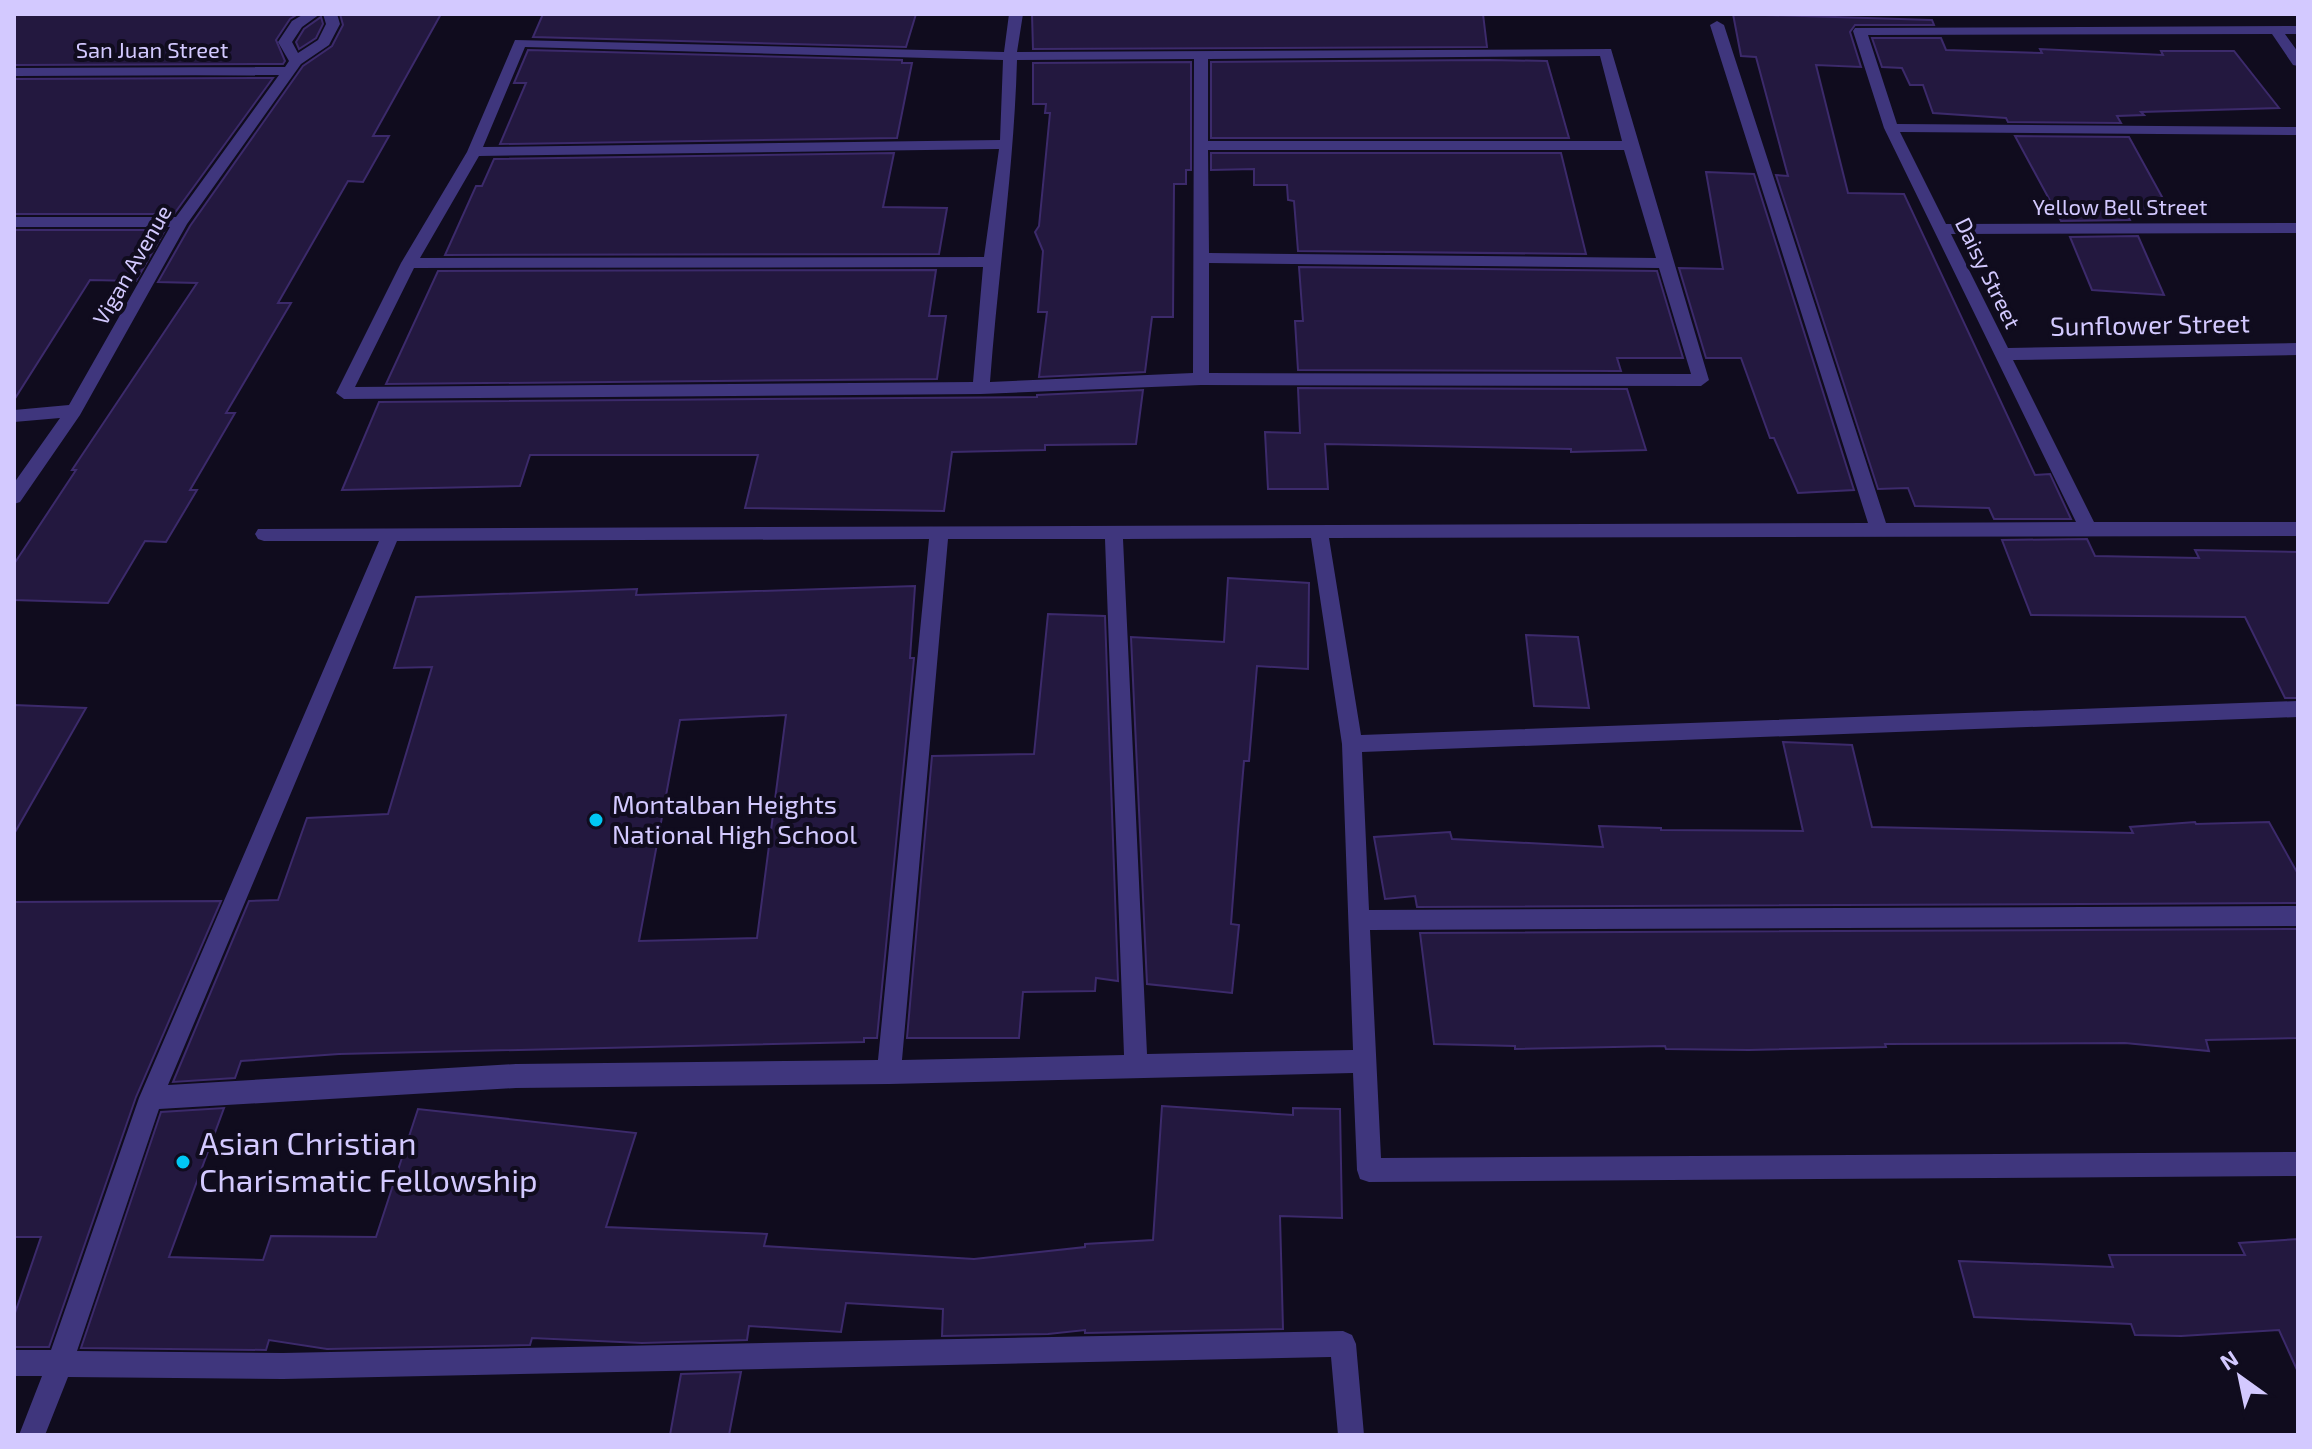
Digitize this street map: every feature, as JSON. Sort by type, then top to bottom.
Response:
[{"type":"street","points":[[293,66],[285,42],[297,24],[313,14]]},
{"type":"street","name":"Vigan Avenue","points":[[14,497],[74,411],[180,222],[293,66],[324,42],[333,24],[330,14]]},
{"type":"street","points":[[981,388],[991,262],[1007,144],[1010,56],[1016,14]]},
{"type":"street","points":[[1717,25],[1879,528]]},
{"type":"street","points":[[2276,30],[2298,30]]},
{"type":"street","points":[[2276,30],[2298,62]]},
{"type":"street","name":"Daisy Street","points":[[2089,530],[1891,128],[1860,31],[2276,30]]},
{"type":"street","points":[[520,43],[1010,56],[1201,56],[1606,52],[1630,145],[1701,380],[1201,379],[981,388],[344,393],[409,263],[474,152],[520,43]]},
{"type":"street","points":[[1201,56],[1201,379]]},
{"type":"street","name":"San Juan Street","points":[[14,72],[293,66]]},
{"type":"street","points":[[1891,128],[2298,131]]},
{"type":"street","points":[[474,152],[1007,144]]},
{"type":"street","points":[[1201,146],[1630,145]]},
{"type":"street","points":[[14,222],[180,222]]},
{"type":"street","name":"Yellow Bell Street","points":[[1942,229],[2298,228]]},
{"type":"street","points":[[1202,258],[1667,263]]},
{"type":"street","points":[[409,263],[991,262]]},
{"type":"street","name":"Sunflower Street","points":[[2003,354],[2298,349]]},
{"type":"street","points":[[14,416],[74,411]]},
{"type":"street","points":[[264,534],[2298,529]]},
{"type":"street","points":[[1319,532],[1352,744],[1369,1170],[2298,1164]]},
{"type":"street","points":[[889,1072],[939,533]]},
{"type":"street","points":[[1114,534],[1136,1066]]},
{"type":"street","points":[[32,1435],[60,1363],[151,1098],[390,536]]},
{"type":"street","points":[[1352,744],[2298,709]]},
{"type":"street","points":[[1359,920],[2298,916]]},
{"type":"street","points":[[151,1098],[516,1076],[889,1072],[1366,1061]]},
{"type":"street","points":[[14,1363],[283,1366],[1343,1344],[1351,1435]]},
{"type":"building","points":[[14,14],[298,14],[290,19],[276,40],[285,61],[283,64],[14,65]]},
{"type":"building","points":[[340,14],[441,14],[373,136],[389,136],[363,182],[348,181],[278,303],[291,303],[226,413],[235,413],[190,490],[197,490],[166,542],[145,541],[108,603],[14,600],[14,564],[76,470],[72,470],[197,283],[158,282],[190,226],[303,66],[332,46],[343,25]]},
{"type":"building","points":[[543,14],[916,14],[906,47],[533,37]]},
{"type":"building","points":[[1032,14],[1483,14],[1487,47],[1033,49]]},
{"type":"building","points":[[1733,14],[1932,20],[1934,25],[1855,25],[1850,32],[1861,67],[1816,65],[1848,193],[1904,194],[2035,475],[2050,474],[2071,519],[1994,519],[1989,508],[1915,506],[1908,488],[1878,489],[1776,175],[1788,176],[1756,57],[1741,56]]},
{"type":"building","points":[[321,17],[323,24],[316,38],[299,49],[296,42],[304,29]]},
{"type":"building","points":[[1872,38],[1941,38],[1946,50],[2042,53],[2040,49],[2163,55],[2161,51],[2234,51],[2279,108],[2141,112],[2144,115],[2117,116],[2121,123],[2008,122],[2006,118],[1933,113],[1923,85],[1910,85],[1902,68],[1882,67]]},
{"type":"building","points":[[528,50],[902,60],[902,63],[912,63],[897,138],[500,144],[526,83],[514,83]]},
{"type":"building","points":[[1547,61],[1569,138],[1211,138],[1211,62]]},
{"type":"building","points":[[1191,62],[1191,170],[1186,170],[1186,184],[1174,184],[1173,317],[1152,317],[1145,372],[1039,377],[1047,312],[1038,312],[1043,251],[1035,232],[1039,226],[1050,113],[1045,113],[1046,104],[1033,104],[1033,63]]},
{"type":"building","points":[[273,78],[174,214],[14,214],[14,79]]},
{"type":"building","points":[[2015,136],[2129,137],[2172,215],[2127,213],[2130,220],[2061,221]]},
{"type":"building","points":[[894,153],[883,207],[947,208],[939,254],[445,255],[476,186],[482,186],[494,159]]},
{"type":"building","points":[[1211,153],[1561,153],[1586,254],[1298,251],[1294,201],[1288,200],[1287,185],[1254,185],[1254,169],[1211,170]]},
{"type":"building","points":[[1706,172],[1754,174],[1854,490],[1798,493],[1774,438],[1770,438],[1741,358],[1706,358],[1679,268],[1723,269]]},
{"type":"building","points":[[14,230],[165,230],[136,281],[90,280],[14,400]]},
{"type":"building","points":[[2138,236],[2164,295],[2092,290],[2070,237]]},
{"type":"building","points":[[1299,267],[1657,271],[1683,358],[1617,358],[1621,371],[1298,370],[1295,321],[1303,321]]},
{"type":"building","points":[[936,270],[929,316],[946,316],[937,379],[386,384],[438,271]]},
{"type":"building","points":[[1298,388],[1627,389],[1646,450],[1571,452],[1571,449],[1325,444],[1328,489],[1268,489],[1265,432],[1300,433]]},
{"type":"building","points":[[1143,390],[1136,444],[1045,445],[1045,450],[952,452],[944,511],[745,508],[758,455],[530,455],[520,486],[342,490],[379,402],[1037,397]]},
{"type":"building","points":[[2087,539],[2095,556],[2199,558],[2195,550],[2298,552],[2298,698],[2285,698],[2245,617],[2031,615],[2002,540]]},
{"type":"building","points":[[1228,578],[1309,583],[1308,669],[1257,666],[1249,761],[1244,761],[1238,831],[1231,924],[1239,925],[1232,993],[1147,984],[1131,637],[1224,642]]},
{"type":"building","name":"Montalban Heights National High School","points":[[915,586],[910,658],[914,658],[877,1038],[864,1038],[864,1042],[339,1054],[241,1061],[235,1078],[173,1082],[249,901],[278,900],[307,818],[388,814],[432,667],[394,668],[416,597],[637,589],[636,595]],"holes":[[[786,715],[757,938],[639,941],[680,720]]]},
{"type":"building","points":[[1048,614],[1105,616],[1118,981],[1096,978],[1095,991],[1023,992],[1019,1038],[907,1038],[932,756],[1034,754]]},
{"type":"building","points":[[1526,635],[1578,637],[1589,708],[1534,706]]},
{"type":"building","points":[[14,705],[86,708],[14,834]]},
{"type":"building","points":[[1783,742],[1852,745],[1872,827],[2133,833],[2130,827],[2195,822],[2269,822],[2298,874],[2298,903],[1417,907],[1415,896],[1385,899],[1374,837],[1450,832],[1452,839],[1603,847],[1599,826],[1661,830],[1803,831]]},
{"type":"building","points":[[221,901],[136,1097],[49,1347],[14,1347],[14,1316],[41,1237],[14,1237],[14,902]]},
{"type":"building","points":[[2298,929],[2298,1038],[2206,1040],[2209,1051],[2125,1043],[1885,1044],[1886,1047],[1749,1050],[1666,1049],[1665,1046],[1515,1049],[1515,1046],[1434,1044],[1420,933]]},
{"type":"building","points":[[1162,1106],[1293,1115],[1293,1108],[1340,1109],[1342,1218],[1280,1216],[1283,1329],[1085,1333],[1085,1330],[1048,1334],[942,1336],[943,1309],[846,1303],[841,1332],[749,1326],[747,1340],[642,1343],[532,1338],[530,1345],[327,1349],[269,1340],[266,1350],[81,1348],[161,1112],[224,1108],[169,1257],[263,1260],[271,1236],[376,1237],[418,1109],[636,1133],[606,1227],[767,1234],[764,1246],[974,1259],[1085,1247],[1085,1244],[1153,1240]]},
{"type":"building","points":[[2298,1239],[2298,1372],[2279,1330],[2181,1336],[2135,1335],[2131,1324],[1974,1317],[1959,1261],[2113,1267],[2109,1255],[2245,1255],[2239,1243]]},
{"type":"building","points":[[741,1372],[729,1435],[670,1435],[681,1374]]},
{"type":"place","name":"Montalban Heights National High School","points":[[596,820]]},
{"type":"place","name":"Asian Christian Charismatic Fellowship","points":[[183,1162]]}]
